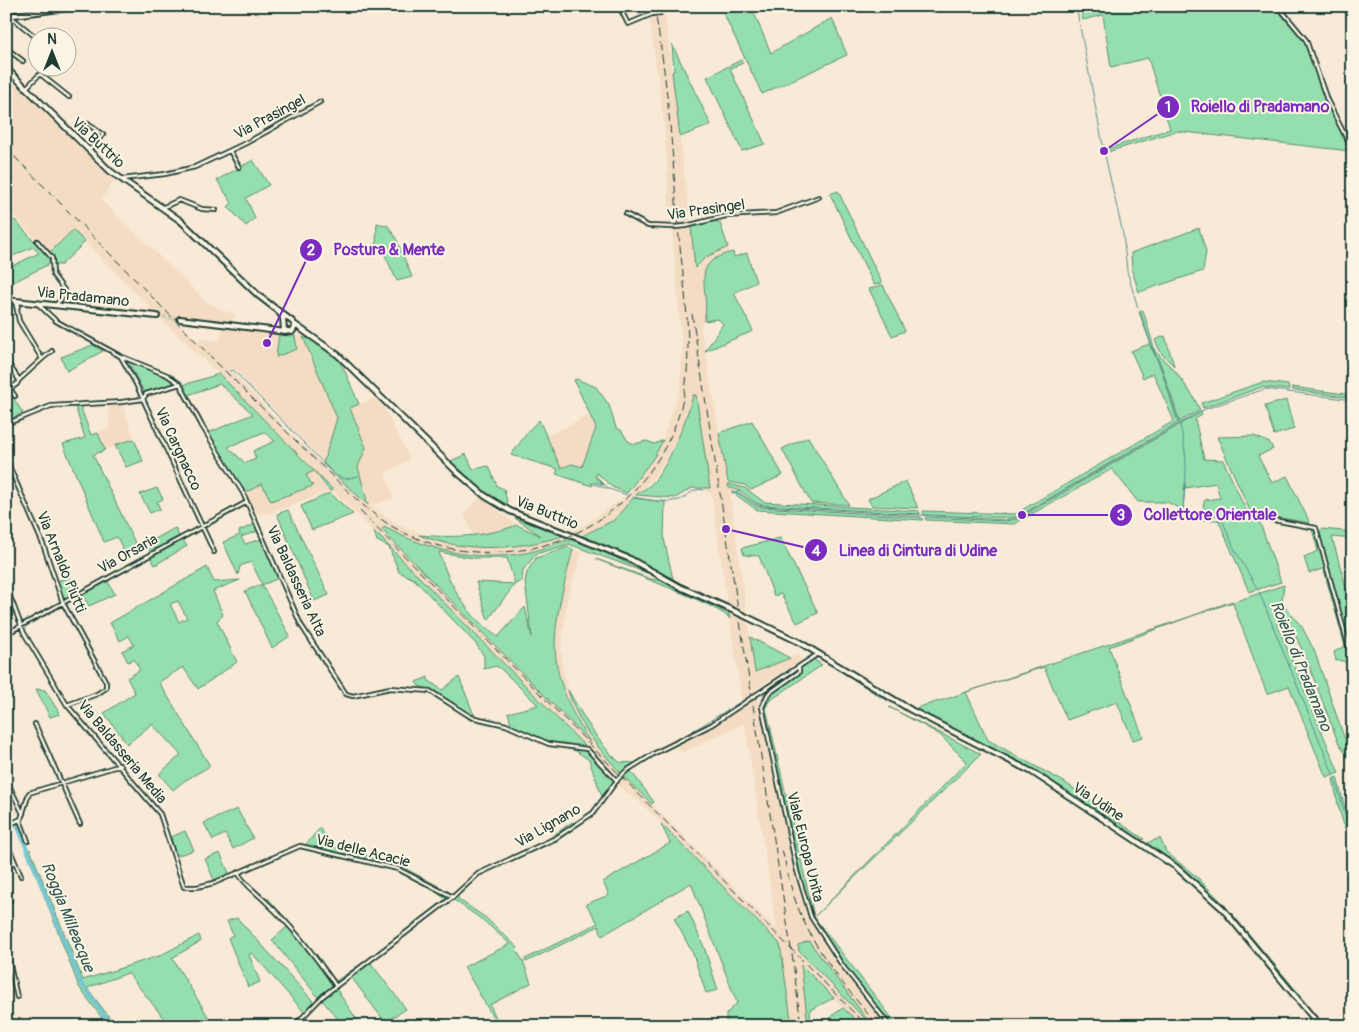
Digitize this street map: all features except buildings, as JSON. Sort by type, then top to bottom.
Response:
[{"type":"street","points":[[8,16],[83,6]]},
{"type":"street","points":[[619,6],[628,24],[652,14],[667,12]]},
{"type":"street","points":[[1278,6],[1306,40],[1328,100],[1353,151]]},
{"type":"street","points":[[8,16],[28,31]]},
{"type":"street","points":[[6,48],[23,61]]},
{"type":"street","name":"Via Buttrio","points":[[6,68],[88,151],[121,180],[188,226],[259,296],[307,336],[338,355],[479,492],[503,508],[630,559],[680,587],[748,617],[818,653]]},
{"type":"street","name":"Via Buttrio","points":[[26,88],[40,74],[69,97]]},
{"type":"street","name":"Via Prasingel","points":[[121,180],[127,177],[186,170],[230,151],[320,102]]},
{"type":"street","points":[[88,124],[103,136],[88,151]]},
{"type":"street","name":"Via Prasingel","points":[[230,151],[239,167]]},
{"type":"street","name":"Via Prasingel","points":[[626,214],[648,226],[686,226],[726,216],[776,213],[819,197]]},
{"type":"street","points":[[162,208],[179,200],[202,209],[216,210]]},
{"type":"street","points":[[37,241],[51,257],[53,275],[64,290],[64,295],[56,306]]},
{"type":"street","name":"Via Pradamano","points":[[6,300],[157,316]]},
{"type":"street","points":[[17,301],[19,321],[42,359]]},
{"type":"street","points":[[37,303],[56,322],[120,356],[167,375],[180,384]]},
{"type":"street","points":[[279,312],[286,332]]},
{"type":"street","points":[[180,319],[286,332]]},
{"type":"street","points":[[270,330],[289,321]]},
{"type":"street","points":[[292,332],[294,324]]},
{"type":"street","name":"Via Buttrio","points":[[286,332],[307,336]]},
{"type":"street","points":[[15,396],[10,389],[52,351]]},
{"type":"street","name":"Via Cargnacco","points":[[120,356],[143,398],[214,552]]},
{"type":"street","points":[[6,360],[19,380]]},
{"type":"street","points":[[6,424],[51,406],[122,402],[143,398],[146,394],[180,384]]},
{"type":"street","name":"Via Baldasseria Alta","points":[[180,384],[247,502],[300,625],[346,694],[353,696],[379,689],[396,688],[430,691],[466,715],[506,725],[549,744],[587,749],[616,781]]},
{"type":"street","name":"Via Arnaldo Piutti","points":[[6,459],[46,553],[63,603],[107,685],[100,693],[68,705]]},
{"type":"street","name":"Via Orsaria","points":[[6,634],[247,502]]},
{"type":"street","points":[[1247,516],[1316,528],[1353,662]]},
{"type":"street","name":"Via Baldasseria Media","points":[[6,586],[20,626],[36,656],[68,705],[121,765],[160,814],[184,887],[193,888],[209,885],[238,873]]},
{"type":"street","name":"Via Lignano","points":[[294,1026],[323,996],[453,897],[478,874],[536,849],[588,816],[598,807],[616,781],[639,763],[711,725],[818,653]]},
{"type":"street","name":"Via Udine","points":[[818,653],[911,710],[1032,772],[1180,870],[1222,908],[1320,1026]]},
{"type":"street","name":"Viale Europa Unita","points":[[798,667],[799,672],[768,694],[762,706],[797,871],[814,922],[842,965],[890,1026]]},
{"type":"street","points":[[36,724],[80,824]]},
{"type":"street","points":[[6,826],[19,820],[23,814],[29,793],[121,765]]},
{"type":"street","points":[[6,779],[23,814]]},
{"type":"street","points":[[19,820],[28,841]]},
{"type":"street","points":[[6,841],[21,876]]},
{"type":"street","name":"Via delle Acacie","points":[[238,873],[300,846],[398,869],[453,897]]},
{"type":"street","points":[[6,867],[15,862]]},
{"type":"street","points":[[238,873],[250,890],[267,903],[315,957],[336,986]]},
{"type":"street","points":[[6,946],[7,962],[17,997]]},
{"type":"shaded area","points":[[648,6],[664,6],[665,11],[661,12],[661,14],[665,14],[690,221],[686,222],[687,227],[691,227],[697,268],[711,253],[728,247],[729,253],[720,255],[703,276],[706,314],[701,327],[729,488],[732,489],[733,494],[730,495],[755,672],[798,655],[801,661],[757,688],[789,849],[810,920],[834,960],[887,1026],[861,1026],[801,965],[808,1026],[792,1026],[780,944],[641,803],[616,784],[619,780],[317,474],[330,491],[269,513],[260,514],[254,511],[245,493],[262,484],[271,501],[313,486],[306,475],[314,470],[229,384],[161,319],[157,318],[157,314],[73,230],[49,253],[6,207],[6,74],[114,180],[101,200],[206,301],[224,311],[236,314],[231,322],[180,316],[180,321],[177,321],[199,342],[200,338],[220,341],[222,326],[279,334],[276,357],[297,349],[295,336],[303,337],[337,418],[324,462],[237,372],[229,369],[293,436],[367,504],[358,467],[366,448],[350,408],[379,397],[410,459],[385,473],[394,499],[369,505],[400,526],[448,544],[499,548],[560,538],[589,522],[629,494],[659,449],[681,386],[682,345],[672,229],[675,228],[674,223],[670,221],[665,131]],"holes":[[[693,395],[710,488],[705,487],[705,492],[711,493],[743,708],[678,746],[678,751],[683,752],[743,724],[745,726],[777,930],[612,764],[590,736],[571,698],[563,672],[561,648],[568,594],[582,553],[573,549],[555,625],[554,651],[564,691],[588,739],[382,530],[384,527],[416,542],[448,552],[490,556],[533,552],[598,529],[619,515],[660,470],[680,436]],[[809,942],[819,958],[868,1021],[799,951],[799,945]]]},
{"type":"shaded area","points":[[122,404],[134,439],[105,450],[98,433],[109,428],[108,405]]},
{"type":"shaded area","points":[[590,415],[596,428],[582,467],[561,468],[547,436]]},
{"type":"shaded area","points":[[480,497],[517,525],[474,537],[464,514]]},
{"type":"shaded area","points":[[6,787],[14,808],[19,811],[6,818]]},
{"type":"green space","points":[[720,6],[751,6],[771,53],[832,18],[847,55],[762,94]]},
{"type":"green space","points":[[1274,6],[1306,43],[1328,103],[1350,151],[1176,131],[1108,152],[1107,149],[1170,129],[1148,58],[1111,67],[1103,15],[1083,20],[1080,7]]},
{"type":"green space","points":[[672,44],[711,125],[680,137],[672,72],[674,71]]},
{"type":"green space","points":[[741,60],[743,63],[730,69],[765,144],[742,151],[707,77]]},
{"type":"green space","points":[[253,160],[269,185],[246,198],[255,218],[246,226],[228,207],[232,203],[217,180]]},
{"type":"green space","points":[[838,191],[882,283],[874,285],[830,194]]},
{"type":"green space","points":[[15,220],[49,258],[49,264],[6,286],[6,269],[39,253],[33,247],[6,259],[6,228]]},
{"type":"green space","points":[[715,221],[720,223],[728,247],[706,257],[695,268],[691,227]]},
{"type":"green space","points":[[377,223],[388,226],[395,236],[412,277],[397,281],[383,251],[376,245]]},
{"type":"green space","points":[[1199,228],[1206,252],[1203,271],[1139,292],[1132,271],[1131,253]]},
{"type":"green space","points":[[73,230],[85,242],[61,265],[53,265],[54,257],[49,253]]},
{"type":"green space","points":[[733,252],[734,257],[747,253],[756,282],[734,293],[753,331],[705,351],[723,324],[718,319],[704,321],[706,309],[705,270],[710,263],[719,257]]},
{"type":"green space","points":[[883,285],[905,331],[892,336],[869,289]]},
{"type":"green space","points":[[1143,310],[1155,351],[1175,371],[1193,396],[1200,410],[1179,422],[1161,365],[1152,348],[1140,311]]},
{"type":"green space","points":[[279,334],[295,336],[297,349],[276,357]]},
{"type":"green space","points":[[1165,336],[1174,366],[1161,353],[1155,340]]},
{"type":"green space","points":[[303,337],[316,342],[334,355],[345,371],[359,404],[350,408],[366,448],[358,467],[368,505],[323,464],[337,418]]},
{"type":"green space","points":[[1149,344],[1160,365],[1178,423],[1016,518],[924,515],[923,511],[1015,514],[1174,421],[1153,373],[1143,378],[1131,351]]},
{"type":"green space","points":[[93,345],[103,351],[67,371],[61,357]]},
{"type":"green space","points":[[127,360],[174,380],[175,383],[144,392]]},
{"type":"green space","points":[[219,374],[333,490],[330,491],[314,471],[306,475],[313,486],[271,501],[262,484],[245,493],[208,433],[253,414],[220,384],[188,395],[183,385]],"holes":[[[264,432],[275,441],[253,451],[256,459],[245,463],[228,447]]]},
{"type":"green space","points":[[576,379],[596,387],[609,405],[616,428],[621,430],[628,441],[634,444],[646,441],[655,444],[663,440],[654,457],[627,493],[612,487],[597,473],[595,477],[604,485],[594,482],[592,486],[556,474],[558,469],[511,455],[539,420],[561,468],[572,464],[582,467],[596,428],[574,380]]},
{"type":"green space","points":[[1263,382],[1288,385],[1289,390],[1262,387],[1203,408],[1201,403]]},
{"type":"green space","points":[[6,387],[23,413],[6,421]]},
{"type":"green space","points":[[1291,387],[1353,395],[1353,398],[1293,390]]},
{"type":"green space","points":[[693,395],[696,395],[710,488],[692,488],[675,498],[636,495],[653,482],[668,460],[681,432]]},
{"type":"green space","points":[[1286,400],[1294,429],[1274,435],[1265,406]]},
{"type":"green space","points":[[75,406],[80,406],[91,435],[98,433],[105,450],[93,455],[138,549],[126,555],[117,537],[104,542],[63,444],[85,438]]},
{"type":"green space","points":[[1201,412],[1202,415],[1195,419],[1204,459],[1223,460],[1246,510],[1245,514],[1208,516],[1203,505],[1205,500],[1220,498],[1216,483],[1185,488],[1185,485],[1183,510],[1167,502],[1138,502],[1112,469],[1014,524],[926,520],[925,517],[1004,521],[1018,519]]},
{"type":"green space","points":[[752,421],[783,475],[751,490],[745,485],[728,482],[719,433]]},
{"type":"green space","points":[[1254,436],[1270,443],[1273,449],[1258,456],[1272,483],[1287,476],[1310,523],[1251,513],[1217,437]]},
{"type":"green space","points":[[808,437],[849,505],[811,503],[782,449]]},
{"type":"green space","points":[[134,439],[143,461],[126,467],[115,445]]},
{"type":"green space","points":[[466,454],[473,469],[489,466],[497,486],[504,489],[508,506],[484,492],[451,461]]},
{"type":"green space","points":[[906,481],[918,508],[872,506],[868,499]]},
{"type":"green space","points":[[728,484],[745,488],[764,502],[919,511],[920,514],[763,505],[754,502],[736,489],[729,488]]},
{"type":"green space","points":[[157,488],[163,499],[157,502],[160,509],[150,513],[140,494]]},
{"type":"green space","points":[[732,492],[740,494],[752,504],[760,507],[921,517],[923,520],[757,510]]},
{"type":"green space","points":[[330,493],[353,514],[312,530],[301,506]]},
{"type":"green space","points":[[633,498],[665,502],[664,539],[673,579],[630,556],[582,536],[614,520]]},
{"type":"green space","points":[[288,510],[329,595],[314,601],[277,514]]},
{"type":"green space","points":[[1245,517],[1259,520],[1281,582],[1249,592],[1218,519]]},
{"type":"green space","points":[[515,518],[563,536],[509,547],[491,548],[455,545],[419,535],[469,536],[517,525],[541,536]]},
{"type":"green space","points":[[255,524],[258,531],[241,537],[245,544],[262,539],[279,578],[262,585],[290,636],[272,648],[245,591],[262,584],[251,562],[240,566],[238,575],[223,542],[240,535],[239,531]]},
{"type":"green space","points":[[1285,524],[1314,529],[1326,568],[1309,573],[1304,557],[1318,551],[1312,529]]},
{"type":"green space","points":[[384,527],[435,548],[470,555],[488,556],[525,553],[564,541],[575,541],[608,554],[647,573],[569,544],[536,554],[523,570],[522,581],[515,584],[507,558],[473,558],[439,552],[443,565],[461,600],[487,629],[498,637],[525,607],[532,637],[525,582],[527,572],[536,558],[568,547],[573,549],[556,626],[555,648],[564,691],[574,715],[590,742],[382,530]]},
{"type":"green space","points":[[175,528],[179,536],[150,551],[146,544]]},
{"type":"green space","points":[[1322,529],[1353,532],[1353,539],[1332,537],[1353,612],[1353,655],[1319,534]]},
{"type":"green space","points":[[374,531],[616,778],[603,799],[589,760],[576,751],[544,741],[512,726],[508,713],[538,705],[500,668],[496,666],[484,669],[484,656],[476,644],[414,579],[399,572],[389,547],[377,541]]},
{"type":"green space","points":[[780,538],[818,613],[797,623],[781,594],[774,596],[759,556],[744,555],[742,548]]},
{"type":"green space","points":[[182,539],[187,546],[155,565],[150,557]]},
{"type":"green space","points":[[596,559],[651,579],[660,580],[729,614],[730,619],[689,596]]},
{"type":"green space","points":[[207,567],[214,582],[240,580],[213,591],[223,615],[217,621],[237,662],[198,689],[183,667],[159,682],[210,766],[184,781],[173,790],[159,774],[181,755],[152,724],[127,744],[104,713],[135,693],[127,678],[140,670],[134,659],[128,662],[122,651],[134,645],[129,636],[120,641],[110,623]],"holes":[[[178,601],[187,618],[179,622],[170,604]]]},
{"type":"green space","points":[[1327,570],[1353,666],[1353,676],[1346,662],[1336,661],[1334,652],[1345,646],[1324,571]]},
{"type":"green space","points":[[69,576],[76,592],[63,599],[58,581]]},
{"type":"green space","points":[[107,580],[115,594],[89,606],[82,594]]},
{"type":"green space","points":[[476,582],[515,584],[488,620]]},
{"type":"green space","points":[[1284,585],[1282,600],[1286,608],[1302,627],[1314,650],[1344,737],[1353,751],[1353,765],[1338,742],[1306,658],[1286,620],[1277,624],[1339,773],[1326,777],[1289,686],[1267,694],[1233,602]]},
{"type":"green space","points":[[1232,601],[1233,602],[1190,617]]},
{"type":"green space","points":[[1190,617],[1109,647],[1143,737],[1133,740],[1117,702],[1067,720],[1044,667],[981,687]]},
{"type":"green space","points":[[750,637],[790,658],[755,672]]},
{"type":"green space","points":[[813,659],[822,665],[768,702],[766,708],[814,915],[805,895],[764,708],[768,696],[773,691],[800,673],[802,667]]},
{"type":"green space","points":[[428,677],[428,680],[442,690],[459,677],[474,715],[471,721],[438,693],[419,686],[416,682]]},
{"type":"green space","points":[[36,689],[45,690],[60,714],[50,717]]},
{"type":"green space","points":[[568,690],[591,728],[611,754],[619,762],[635,763],[621,773],[612,764],[596,745],[583,724]]},
{"type":"green space","points":[[966,692],[988,740],[1064,782],[1106,810],[1111,817],[1144,839],[1141,840],[1032,769],[916,710],[919,707]]},
{"type":"green space","points":[[889,707],[981,754],[814,917],[967,762],[939,734]]},
{"type":"green space","points":[[631,771],[654,802],[652,804],[623,776]]},
{"type":"green space","points":[[1337,777],[1353,840],[1353,854],[1339,809],[1333,779]]},
{"type":"green space","points":[[237,809],[253,838],[233,849],[225,834],[213,840],[204,823]]},
{"type":"green space","points":[[584,817],[584,821],[557,841],[483,873],[458,896],[458,899],[486,918],[518,948],[516,950],[523,961],[531,983],[490,1005],[500,1026],[498,1026],[464,967],[510,944],[484,921],[454,900],[450,901],[370,962],[406,1009],[385,1022],[351,977],[340,985],[337,990],[361,1026],[344,1026],[321,999],[295,1026],[292,1026],[304,1012],[252,953],[249,955],[260,982],[248,987],[228,938],[233,935],[227,921],[237,918],[314,1002],[318,997],[272,940],[287,927],[268,905],[268,898],[336,981],[380,951],[446,899],[408,874],[395,870],[396,867],[306,846],[320,828],[332,846],[397,864],[453,894],[480,871],[544,842],[572,822],[574,823]]},
{"type":"green space","points":[[661,824],[780,944],[791,1019],[787,1021],[787,1026],[726,1026],[726,1014],[737,1003],[691,883],[602,936],[599,926],[526,962],[525,959],[598,923],[586,904],[609,895],[603,882],[670,843]]},
{"type":"green space","points":[[185,831],[194,850],[176,856],[171,837]]},
{"type":"green space","points":[[1160,838],[1166,852],[1197,877],[1222,902],[1301,996],[1299,997],[1247,934],[1210,894],[1147,843]]},
{"type":"green space","points":[[30,849],[83,980],[159,956],[199,935],[201,941],[172,958],[214,1026],[170,1026],[128,973],[87,988],[116,1026],[108,1026],[79,987],[27,851]]},
{"type":"green space","points":[[220,853],[229,873],[214,880],[205,859]]},
{"type":"green space","points":[[688,911],[704,947],[718,990],[706,993],[693,954],[674,918]]},
{"type":"green space","points":[[816,919],[898,1026],[893,1026],[856,980],[832,948]]},
{"type":"green space","points":[[809,941],[872,1026],[799,951],[798,945]]},
{"type":"green space","points":[[801,965],[834,998],[810,1010],[811,1026],[808,1026]]},
{"type":"green space","points":[[843,1008],[860,1024],[836,1026],[830,1017]]},
{"type":"waterway","name":"Roiello di Pradamano","points":[[1076,6],[1104,151],[1123,234],[1127,271],[1138,308]]},
{"type":"waterway","name":"Roiello di Pradamano","points":[[1139,312],[1178,417],[1186,466],[1183,510]]},
{"type":"waterway","points":[[230,371],[233,370],[336,476],[345,479],[358,476]]},
{"type":"waterway","points":[[732,492],[741,494],[763,506],[1006,520],[1022,515],[1205,409],[1265,389],[1353,400]]},
{"type":"waterway","points":[[596,476],[609,489]]},
{"type":"waterway","points":[[591,483],[627,495]]},
{"type":"waterway","points":[[634,497],[656,501],[674,501],[683,498],[691,492],[700,489],[704,490]]},
{"type":"waterway","name":"Roiello di Pradamano","points":[[1184,516],[1198,520],[1222,520],[1235,550],[1258,590]]},
{"type":"waterway","name":"Roiello di Pradamano","points":[[1259,592],[1334,776]]},
{"type":"waterway","points":[[816,658],[821,658],[879,696],[980,747]]},
{"type":"waterway","points":[[802,667],[814,659]]},
{"type":"waterway","points":[[762,697],[768,690],[797,671]]},
{"type":"waterway","points":[[678,740],[742,701]]},
{"type":"waterway","name":"Roiello di Pradamano","points":[[1335,779],[1353,845]]},
{"type":"waterway","name":"Roggia Milleacque","points":[[6,822],[13,820],[16,822],[81,983],[112,1026]]},
{"type":"tunnel","points":[[157,316],[180,319]]},
{"type":"railway","points":[[6,148],[254,400],[350,493],[385,522],[414,537],[455,549],[497,552],[539,546],[560,540],[585,528],[608,513],[629,495],[648,474],[663,451],[675,426],[683,400],[688,352],[687,313],[669,110],[654,6]]},
{"type":"railway","points":[[692,314],[793,961],[801,1026]]},
{"type":"railway","points":[[360,511],[867,1026]]},
{"type":"railway","points":[[782,850],[790,885],[812,938],[832,969],[878,1026]]},
{"type":"place","name":"Roiello di Pradamano","points":[[1104,151]]},
{"type":"place","name":"Postura & Mente","points":[[267,343]]},
{"type":"place","name":"Collettore Orientale","points":[[1022,515]]},
{"type":"place","name":"Linea di Cintura di Udine","points":[[726,529]]}]
